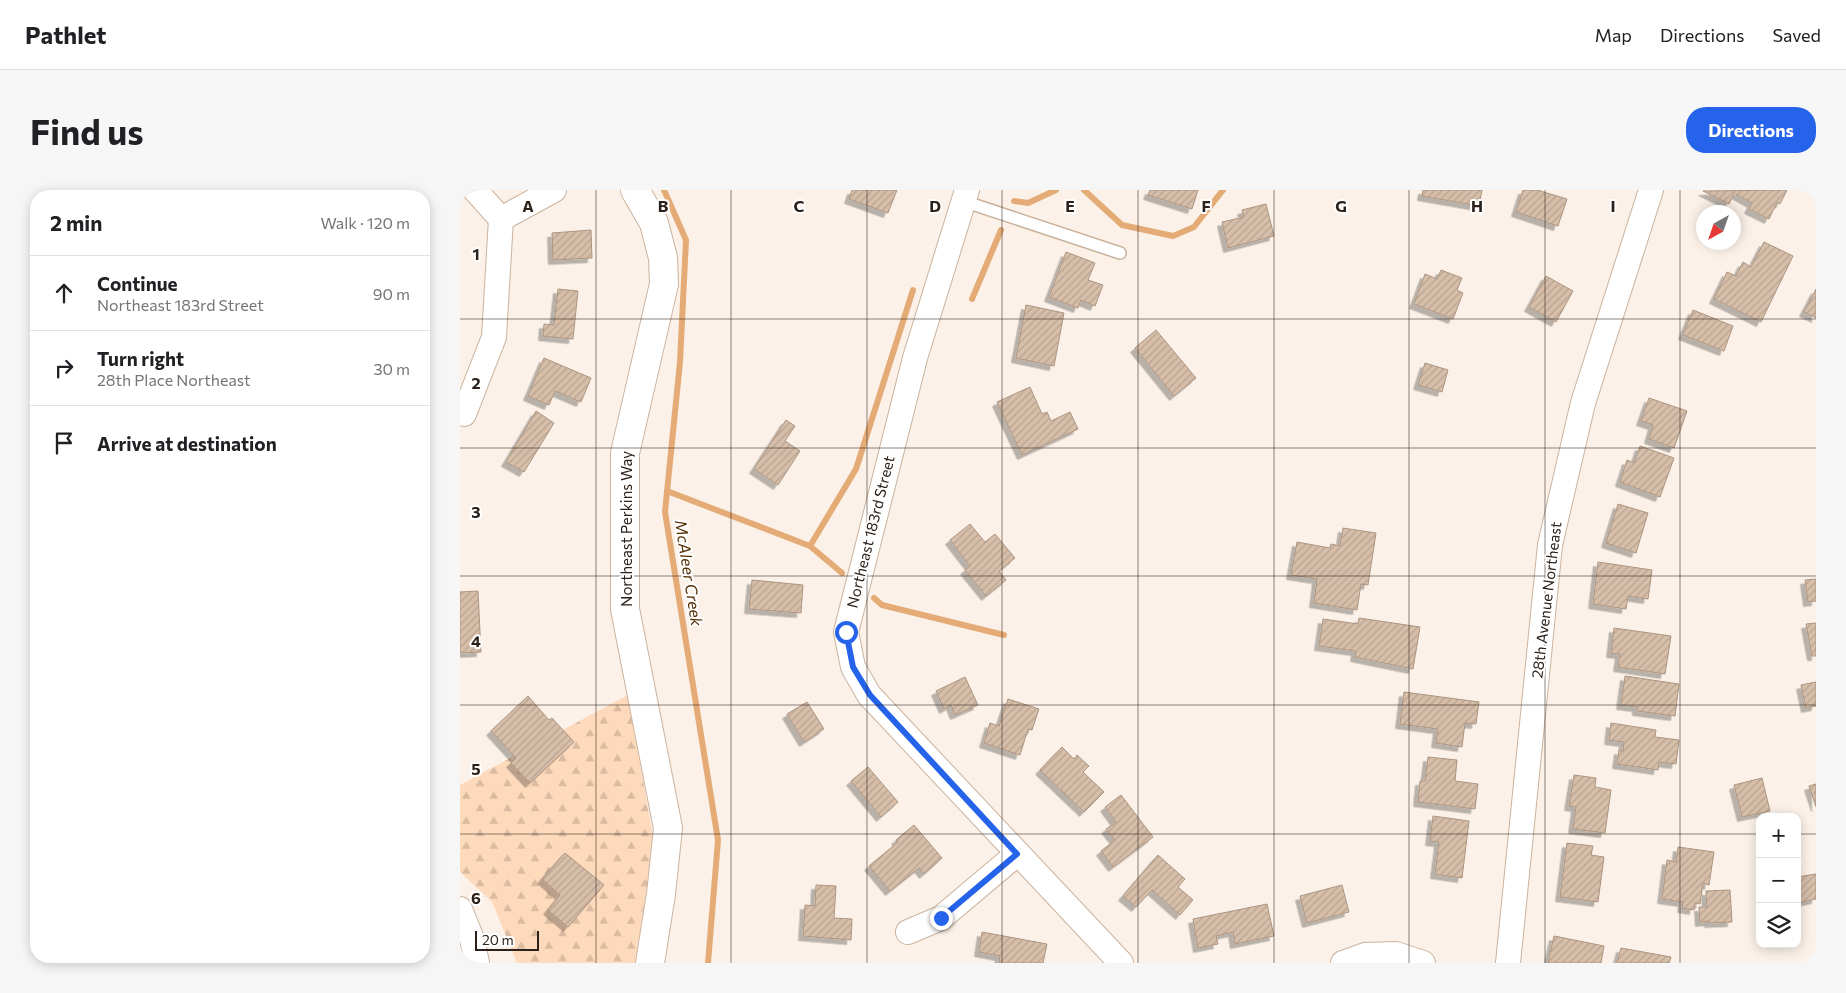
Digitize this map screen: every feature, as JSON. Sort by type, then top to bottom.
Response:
[{"type":"street","points":[[464,414],[494,337],[502,219],[475,190]]},
{"type":"street","points":[[502,219],[554,190]]},
{"type":"street","name":"Northeast Perkins Way","points":[[635,190],[654,223],[663,258],[664,284],[625,453],[625,609],[668,828],[661,894],[650,963]]},
{"type":"street","name":"28th Avenue Northeast","points":[[1508,963],[1550,545],[1582,403],[1651,190]]},
{"type":"street","name":"Northeast 183rd Street","points":[[965,195],[915,358],[846,632],[853,667],[870,695],[1120,963]]},
{"type":"street","points":[[908,932],[941,918],[1017,854]]},
{"type":"street","points":[[460,909],[472,939],[477,963]]},
{"type":"street","points":[[1343,963],[1365,955],[1396,954],[1423,963]]},
{"type":"lane","points":[[965,195],[1120,253]]},
{"type":"green space","points":[[628,695],[654,843],[635,963],[517,963],[492,902],[460,872],[460,785]]},
{"type":"building","points":[[852,190],[897,190],[888,213],[849,199]]},
{"type":"building","points":[[1150,190],[1198,190],[1192,209],[1148,195]]},
{"type":"building","points":[[1423,190],[1482,190],[1479,206],[1422,196]]},
{"type":"building","points":[[1523,190],[1537,190],[1567,199],[1558,226],[1516,212]]},
{"type":"building","points":[[1787,190],[1780,204],[1777,202],[1769,219],[1749,209],[1752,203],[1734,193],[1729,204],[1703,191]]},
{"type":"building","points":[[1266,204],[1274,236],[1228,248],[1222,222],[1244,217],[1242,210]]},
{"type":"building","points":[[591,230],[592,258],[553,260],[552,233]]},
{"type":"building","points":[[1764,242],[1793,256],[1761,322],[1714,299],[1727,272],[1736,276],[1743,262],[1751,267]]},
{"type":"building","points":[[1066,252],[1095,263],[1088,280],[1103,285],[1095,306],[1081,300],[1078,308],[1049,297]]},
{"type":"building","points":[[1441,270],[1462,278],[1457,290],[1463,293],[1453,319],[1414,304],[1425,274],[1437,279]]},
{"type":"building","points":[[1546,276],[1573,291],[1556,322],[1529,307]]},
{"type":"building","points":[[558,289],[578,291],[573,339],[543,336],[544,324],[554,325]]},
{"type":"building","points":[[1816,289],[1816,318],[1804,312]]},
{"type":"building","points":[[1026,305],[1064,313],[1054,366],[1016,358]]},
{"type":"building","points":[[1693,310],[1733,326],[1724,351],[1683,335]]},
{"type":"building","points":[[1156,330],[1196,378],[1174,396],[1135,348]]},
{"type":"building","points":[[544,358],[591,378],[581,402],[555,391],[549,405],[528,396]]},
{"type":"building","points":[[1425,363],[1448,370],[1442,392],[1418,385]]},
{"type":"building","points":[[1030,387],[1042,414],[1047,412],[1051,421],[1070,412],[1078,429],[1022,455],[997,402]]},
{"type":"building","points":[[1649,398],[1687,411],[1674,448],[1649,439],[1653,425],[1641,421]]},
{"type":"building","points":[[536,411],[554,423],[524,472],[506,462]]},
{"type":"building","points":[[786,420],[795,426],[785,441],[800,451],[778,485],[754,469]]},
{"type":"building","points":[[1640,446],[1674,458],[1660,497],[1620,482],[1627,460],[1634,463]]},
{"type":"building","points":[[1618,504],[1648,513],[1636,553],[1606,543]]},
{"type":"building","points":[[970,524],[985,542],[995,534],[1015,558],[999,571],[1006,580],[986,596],[965,570],[970,566],[950,540]]},
{"type":"building","points":[[1343,528],[1376,533],[1368,585],[1361,584],[1357,610],[1314,603],[1317,579],[1291,575],[1297,542],[1330,548],[1331,544],[1340,546]]},
{"type":"building","points":[[1598,562],[1652,570],[1648,599],[1628,596],[1626,609],[1593,604]]},
{"type":"building","points":[[1816,579],[1816,601],[1808,602],[1805,580]]},
{"type":"building","points":[[752,580],[803,585],[801,613],[749,609]]},
{"type":"building","points":[[478,591],[481,652],[460,653],[460,592]]},
{"type":"building","points":[[1359,618],[1420,627],[1413,669],[1355,657],[1356,651],[1319,646],[1323,619],[1358,624]]},
{"type":"building","points":[[1816,623],[1816,656],[1812,656],[1806,624]]},
{"type":"building","points":[[1614,628],[1671,636],[1665,674],[1618,667],[1620,654],[1611,653]]},
{"type":"building","points":[[1625,676],[1679,684],[1675,716],[1637,711],[1637,707],[1621,705]]},
{"type":"building","points":[[965,677],[978,705],[955,715],[951,705],[944,709],[936,691]]},
{"type":"building","points":[[1816,682],[1816,706],[1806,708],[1801,685]]},
{"type":"building","points":[[1404,692],[1479,702],[1476,724],[1465,723],[1462,747],[1436,743],[1438,729],[1400,724]]},
{"type":"building","points":[[528,696],[549,720],[552,718],[574,742],[530,783],[511,763],[516,758],[491,731]]},
{"type":"building","points":[[1008,699],[1039,709],[1032,730],[1028,729],[1020,755],[984,743],[990,723],[999,726]]},
{"type":"building","points":[[807,702],[824,729],[804,742],[787,714]]},
{"type":"building","points":[[1611,723],[1656,730],[1655,737],[1679,740],[1676,764],[1659,762],[1658,770],[1617,764],[1619,750],[1623,751],[1624,742],[1609,740]]},
{"type":"building","points":[[1062,747],[1074,759],[1077,755],[1089,766],[1083,772],[1104,792],[1084,812],[1040,770]]},
{"type":"building","points":[[1428,757],[1457,760],[1455,781],[1478,784],[1475,809],[1418,802],[1420,781],[1425,781]]},
{"type":"building","points":[[868,767],[898,802],[881,817],[851,781]]},
{"type":"building","points":[[1574,775],[1596,778],[1595,787],[1611,790],[1605,833],[1573,829],[1576,807],[1569,806]]},
{"type":"building","points":[[1762,778],[1770,811],[1742,817],[1734,785]]},
{"type":"building","points":[[1816,784],[1816,807],[1809,786]]},
{"type":"building","points":[[1121,795],[1153,837],[1113,867],[1101,851],[1115,840],[1106,829],[1116,822],[1105,807]]},
{"type":"building","points":[[1433,816],[1469,821],[1462,878],[1435,874],[1439,842],[1430,841]]},
{"type":"building","points":[[914,825],[942,858],[924,874],[919,868],[890,891],[869,866],[898,842],[896,840]]},
{"type":"building","points":[[1567,843],[1593,846],[1591,855],[1604,857],[1598,902],[1560,897]]},
{"type":"building","points":[[1678,847],[1714,852],[1709,885],[1703,883],[1700,904],[1695,903],[1694,910],[1682,908],[1683,902],[1662,899],[1667,860],[1676,862]]},
{"type":"building","points":[[565,853],[604,885],[568,927],[548,910],[560,895],[542,879]]},
{"type":"building","points":[[1158,855],[1185,879],[1178,887],[1193,900],[1180,915],[1152,890],[1136,907],[1123,896]]},
{"type":"building","points":[[1816,874],[1816,899],[1801,902],[1801,876]]},
{"type":"building","points":[[816,885],[836,886],[834,918],[852,919],[851,940],[803,936],[805,905],[815,906]]},
{"type":"building","points":[[1342,885],[1349,912],[1307,923],[1300,896]]},
{"type":"building","points":[[1730,890],[1732,922],[1700,922],[1699,907],[1707,907],[1706,891]]},
{"type":"building","points":[[1267,904],[1274,936],[1235,944],[1233,932],[1216,936],[1218,944],[1198,948],[1193,919]]},
{"type":"building","points":[[982,932],[1047,944],[1043,963],[999,963],[1000,956],[979,952]]},
{"type":"building","points":[[1554,936],[1604,946],[1601,963],[1548,963]]},
{"type":"building","points":[[1621,948],[1671,957],[1669,963],[1617,963]]},
{"type":"waterway","name":"McAleer Creek","points":[[664,190],[686,240],[680,362],[665,512],[718,840],[708,963]]},
{"type":"waterway","points":[[1014,201],[1028,203],[1056,190]]},
{"type":"waterway","points":[[1084,190],[1122,225],[1173,236],[1194,227],[1223,190]]},
{"type":"waterway","points":[[972,299],[1001,230]]},
{"type":"waterway","points":[[810,546],[856,469],[913,290]]},
{"type":"waterway","points":[[667,491],[810,546],[842,573]]},
{"type":"waterway","points":[[874,598],[882,605],[1004,635]]},
{"type":"route","points":[[846,632],[853,667],[870,695],[1017,854],[941,918]]}]
